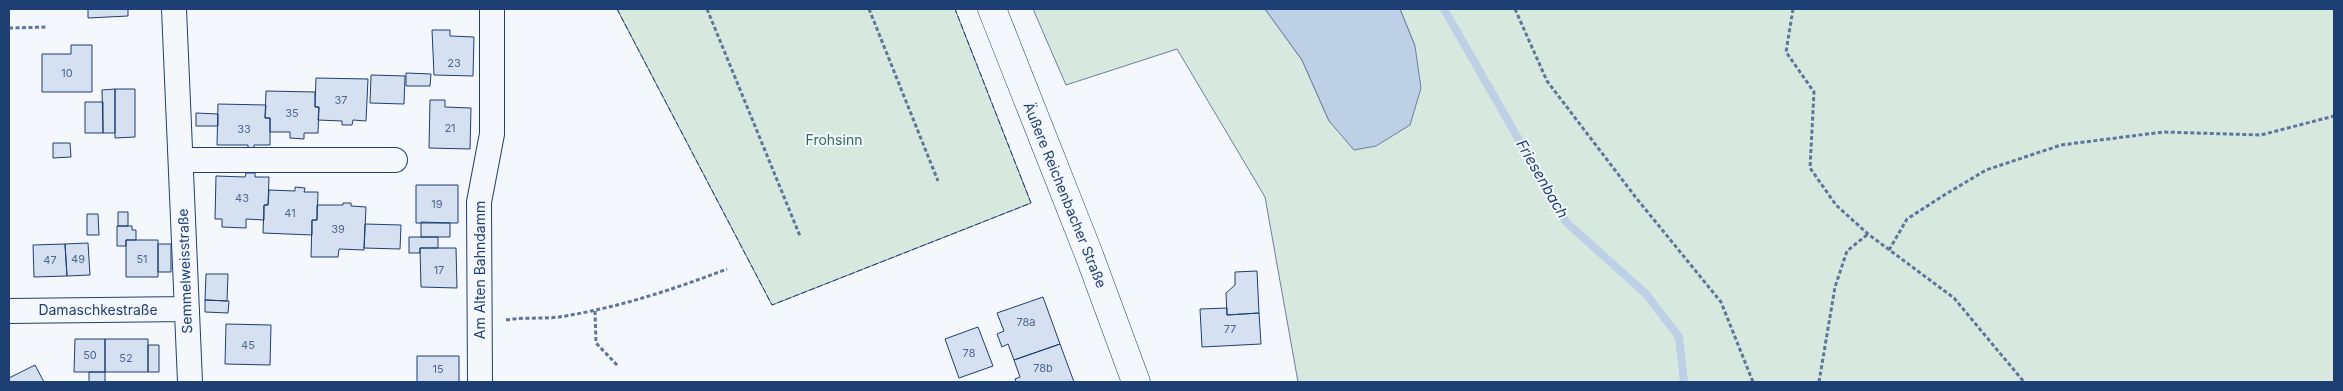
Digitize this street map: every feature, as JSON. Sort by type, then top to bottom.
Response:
[{"type":"main road","name":"Äußere Reichenbacher Straße","points":[[992,9],[1088,252],[1136,382]]},
{"type":"street","name":"Semmelweisstraße","points":[[174,9],[190,382]]},
{"type":"street","name":"Am Alten Bahndamm","points":[[480,382],[479,202],[492,134],[492,9]]},
{"type":"street","points":[[181,160],[396,160]]},
{"type":"street","name":"Damaschkestraße","points":[[9,310],[187,309]]},
{"type":"path","points":[[707,9],[800,236]]},
{"type":"path","points":[[869,9],[938,181]]},
{"type":"path","points":[[1515,9],[1548,81],[1637,199],[1721,302],[1753,382]]},
{"type":"path","points":[[1793,9],[1786,52],[1814,92],[1810,168],[1836,205],[1868,234],[1954,298],[2024,382]]},
{"type":"path","points":[[9,28],[48,28]]},
{"type":"path","points":[[1889,250],[1907,219],[1946,194],[1986,170],[2061,146],[2163,132],[2261,135],[2334,116]]},
{"type":"path","points":[[1819,382],[1835,287],[1847,251],[1868,234]]},
{"type":"path","points":[[522,317],[556,317],[595,311],[657,295],[727,269]]},
{"type":"path","points":[[595,311],[596,343],[618,366]]},
{"type":"green space","name":"Frohsinn","points":[[617,9],[955,9],[1031,203],[772,305]]},
{"type":"green space","points":[[1033,9],[1265,9],[1302,60],[1329,121],[1415,46],[1400,9],[2334,9],[2334,382],[1298,382],[1265,197],[1177,49],[1066,85]]},
{"type":"water","points":[[1265,9],[1400,9],[1415,46],[1421,88],[1410,125],[1376,146],[1354,150],[1329,121],[1302,60]]},
{"type":"building","points":[[88,9],[128,9],[128,16],[88,18]]},
{"type":"building","points":[[432,30],[450,30],[450,36],[474,37],[473,76],[434,75]]},
{"type":"building","points":[[71,45],[92,45],[92,92],[42,92],[42,54],[71,54]]},
{"type":"building","points":[[406,73],[431,74],[430,86],[406,86]]},
{"type":"building","points":[[371,75],[405,76],[404,104],[370,103]]},
{"type":"building","points":[[316,78],[368,79],[366,121],[353,120],[352,125],[342,125],[342,121],[318,120],[319,107],[315,107]]},
{"type":"building","points":[[115,89],[115,133],[103,133],[102,90]]},
{"type":"building","points":[[115,89],[135,89],[135,137],[115,138]]},
{"type":"building","points":[[266,91],[315,92],[315,107],[319,107],[318,133],[304,133],[304,139],[290,138],[290,132],[270,132],[270,118],[265,118]]},
{"type":"building","points":[[430,100],[445,100],[445,107],[471,108],[470,149],[429,148]]},
{"type":"building","points":[[85,102],[103,102],[103,133],[85,133]]},
{"type":"building","points":[[218,104],[266,105],[265,118],[270,118],[270,145],[254,145],[254,149],[248,149],[248,145],[217,145]]},
{"type":"building","points":[[196,113],[218,114],[218,126],[196,126]]},
{"type":"building","points":[[53,143],[70,143],[71,157],[53,158]]},
{"type":"building","points":[[246,173],[255,173],[255,177],[269,177],[268,205],[264,205],[264,220],[246,219],[246,228],[222,227],[222,219],[215,219],[216,176],[245,177]]},
{"type":"building","points":[[416,185],[458,185],[458,223],[416,223]]},
{"type":"building","points":[[295,187],[305,188],[304,192],[318,192],[317,220],[312,220],[312,235],[263,233],[264,205],[268,205],[269,190],[295,191]]},
{"type":"building","points":[[343,203],[351,203],[351,206],[366,207],[364,250],[339,249],[338,257],[311,257],[312,220],[317,220],[317,205],[343,205]]},
{"type":"building","points":[[118,212],[128,212],[128,226],[118,226]]},
{"type":"building","points":[[87,214],[98,214],[99,235],[87,235]]},
{"type":"building","points":[[421,222],[450,223],[450,237],[421,237]]},
{"type":"building","points":[[365,224],[401,225],[400,249],[364,248]]},
{"type":"building","points":[[117,226],[132,226],[132,230],[136,230],[136,240],[126,240],[126,246],[117,246]]},
{"type":"building","points":[[409,237],[438,237],[438,248],[420,248],[420,253],[409,253]]},
{"type":"building","points":[[126,240],[158,240],[158,277],[126,277]]},
{"type":"building","points":[[88,243],[90,275],[67,276],[65,244]]},
{"type":"building","points":[[65,244],[67,276],[34,277],[33,245]]},
{"type":"building","points":[[158,244],[171,244],[171,272],[158,272]]},
{"type":"building","points":[[420,248],[456,248],[457,288],[421,287]]},
{"type":"building","points":[[1257,271],[1259,313],[1227,315],[1226,293],[1235,285],[1235,272]]},
{"type":"building","points":[[206,274],[228,274],[227,301],[205,300]]},
{"type":"building","points":[[1043,297],[1060,344],[1014,360],[1008,344],[1002,347],[997,334],[1004,331],[997,313]]},
{"type":"building","points":[[205,300],[229,301],[228,313],[205,312]]},
{"type":"building","points":[[1227,308],[1227,315],[1259,313],[1261,344],[1202,347],[1200,309]]},
{"type":"building","points":[[226,324],[271,325],[270,365],[225,364]]},
{"type":"building","points":[[978,327],[993,366],[959,378],[945,339]]},
{"type":"building","points":[[75,339],[105,339],[105,372],[74,372]]},
{"type":"building","points":[[105,339],[148,339],[148,372],[105,372]]},
{"type":"building","points":[[1060,344],[1074,382],[1016,382],[1015,379],[1020,377],[1014,360]]},
{"type":"building","points":[[148,345],[159,345],[159,372],[148,372]]},
{"type":"building","points":[[417,356],[459,356],[459,382],[417,382]]},
{"type":"building","points":[[35,365],[44,382],[9,382],[9,378]]},
{"type":"building","points":[[89,372],[105,372],[105,382],[89,382]]},
{"type":"waterway","name":"Friesenbach","points":[[1444,9],[1566,222],[1646,294],[1679,337],[1684,382]]},
{"type":"fence","points":[[617,9],[772,305],[1031,203],[955,9]]}]
